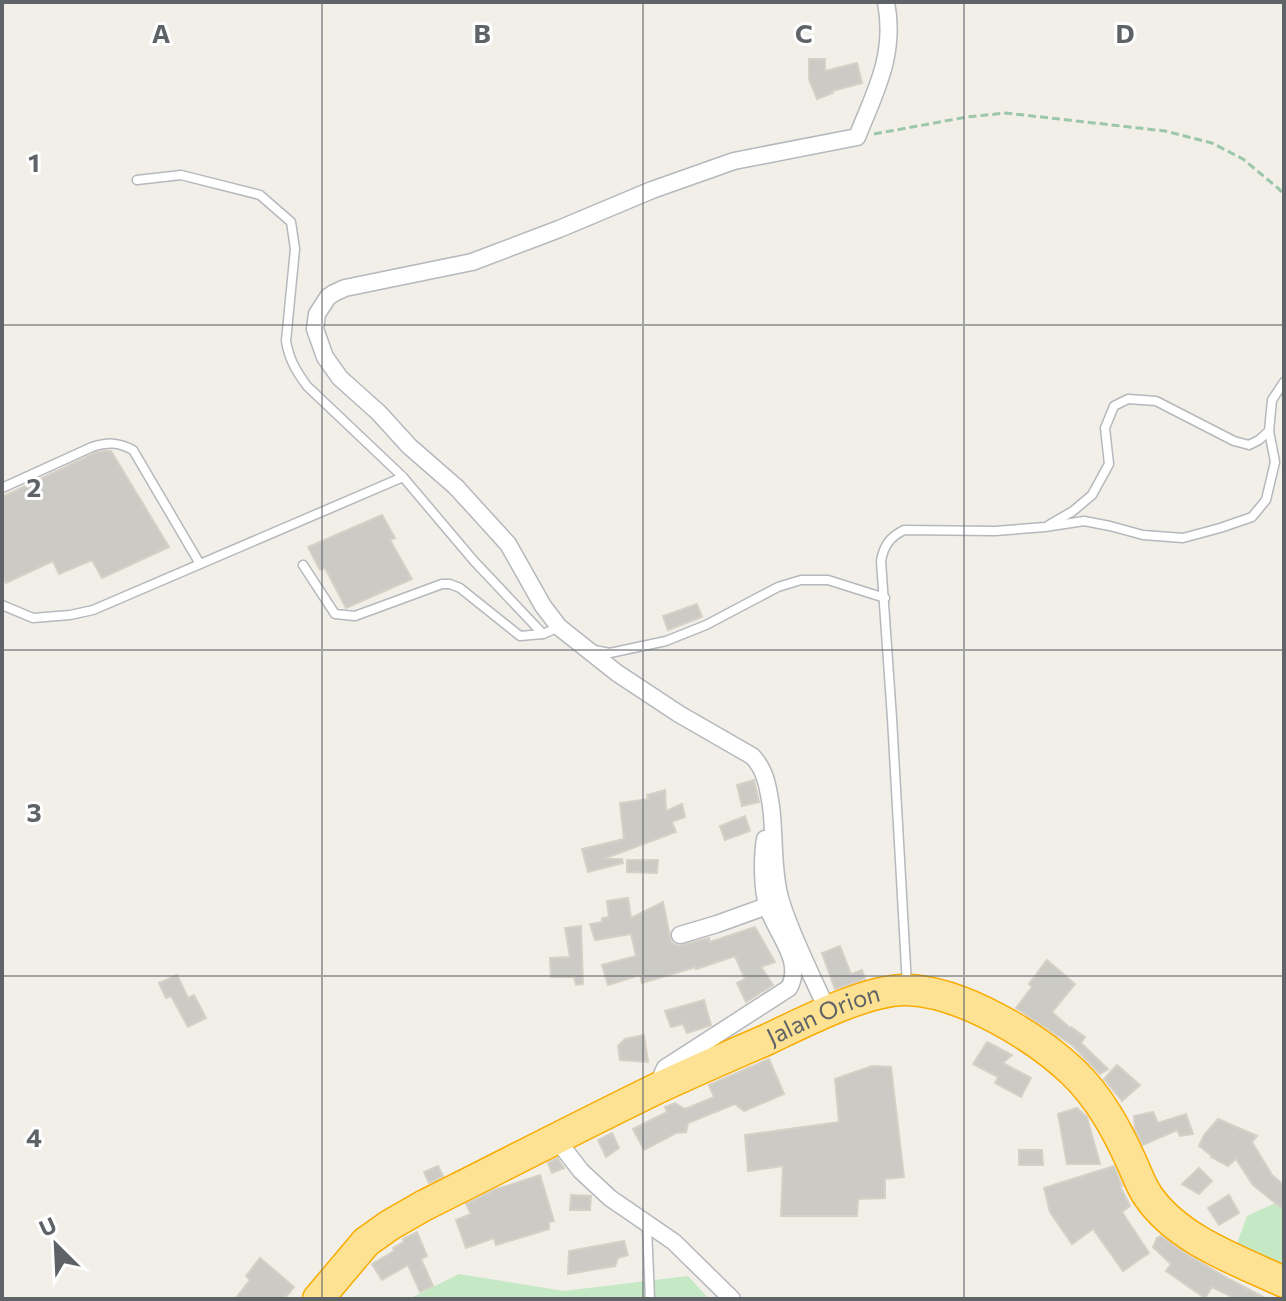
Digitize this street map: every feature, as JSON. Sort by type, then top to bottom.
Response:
[{"type":"highway","name":"Jalan Orion","points":[[318,1299],[366,1242],[423,1206],[656,1089],[828,1012],[873,996],[907,990],[938,994],[978,1009],[1062,1062],[1100,1102],[1143,1188],[1168,1219],[1197,1239],[1284,1282]]},
{"type":"street","points":[[828,1012],[781,899],[769,790],[764,772],[752,756],[617,673],[559,627],[543,606],[508,544],[456,487],[409,446],[332,368],[316,337],[317,314],[328,297],[345,288],[472,262],[652,190],[734,161],[857,137],[874,98],[888,50],[890,22],[886,2]]},
{"type":"street","points":[[656,1089],[665,1068],[789,988],[793,980],[794,969],[788,950],[767,906],[764,843],[773,823]]},
{"type":"street","points":[[680,935],[767,906]]},
{"type":"street","points":[[557,1140],[581,1171],[610,1198],[674,1242],[732,1299]]},
{"type":"lane","points":[[137,180],[181,175],[260,195],[291,222],[295,249],[286,341],[296,371],[307,386],[403,477],[474,561],[543,634]]},
{"type":"lane","points":[[907,990],[881,561],[891,536],[904,530],[995,531],[1084,521],[1143,535],[1183,538],[1252,517],[1266,500],[1275,462],[1269,431],[1272,400],[1284,382]]},
{"type":"lane","points":[[1045,527],[1073,511],[1092,495],[1109,464],[1105,428],[1114,406],[1128,399],[1156,401],[1234,441],[1249,445],[1269,431]]},
{"type":"lane","points":[[2,488],[92,447],[107,442],[122,444],[133,450],[200,564]]},
{"type":"lane","points":[[2,605],[33,618],[93,610],[403,477]]},
{"type":"lane","points":[[303,565],[335,614],[355,616],[442,584],[450,584],[460,588],[520,636],[543,634],[559,627]]},
{"type":"lane","points":[[585,649],[610,653],[666,641],[706,625],[778,587],[801,580],[828,580],[885,598]]},
{"type":"lane","points":[[647,1225],[650,1299]]},
{"type":"path","points":[[857,137],[1006,113],[1165,131],[1212,143],[1243,159],[1282,189],[1284,195]]},
{"type":"green space","points":[[1284,1199],[1284,1281],[1235,1249],[1247,1216]]},
{"type":"green space","points":[[459,1274],[564,1291],[688,1276],[709,1299],[409,1299]]},
{"type":"building","points":[[809,59],[825,59],[825,71],[857,63],[862,83],[832,91],[817,99],[809,79]]},
{"type":"building","points":[[104,451],[111,451],[169,547],[102,578],[92,560],[59,574],[53,561],[6,583],[2,575],[2,497]]},
{"type":"building","points":[[382,515],[395,538],[390,540],[412,579],[346,608],[325,568],[320,570],[308,547]]},
{"type":"building","points":[[697,604],[702,617],[668,630],[663,616]]},
{"type":"building","points":[[754,780],[759,802],[742,806],[737,785]]},
{"type":"building","points":[[665,790],[666,811],[682,804],[685,817],[672,822],[676,832],[603,859],[622,859],[623,863],[588,872],[582,849],[624,839],[620,803],[648,799],[647,795]]},
{"type":"building","points":[[745,816],[750,831],[725,840],[720,826]]},
{"type":"building","points":[[627,860],[658,860],[657,873],[627,872]]},
{"type":"building","points":[[628,898],[631,918],[663,902],[671,942],[678,946],[709,938],[710,942],[755,927],[775,962],[761,967],[773,985],[746,1002],[737,983],[745,979],[735,956],[642,983],[640,975],[608,985],[602,965],[636,956],[631,934],[595,940],[590,924],[609,917],[607,901]]},
{"type":"building","points":[[581,926],[583,984],[576,985],[574,977],[551,977],[550,958],[570,957],[565,928]]},
{"type":"building","points":[[840,946],[851,974],[862,970],[865,979],[835,989],[822,953]]},
{"type":"building","points":[[1047,960],[1075,984],[1052,1012],[1085,1037],[1081,1043],[1108,1069],[1100,1074],[1072,1045],[1016,1008]]},
{"type":"building","points":[[177,975],[188,998],[194,995],[206,1018],[188,1027],[171,996],[166,998],[159,983]]},
{"type":"building","points":[[704,1000],[711,1025],[687,1033],[683,1024],[671,1027],[665,1011]]},
{"type":"building","points":[[644,1035],[648,1062],[620,1060],[618,1046],[625,1039]]},
{"type":"building","points":[[987,1042],[1012,1055],[1003,1063],[1031,1078],[1021,1097],[995,1083],[998,1077],[973,1064]]},
{"type":"building","points":[[769,1059],[784,1094],[744,1111],[735,1104],[688,1123],[686,1132],[676,1133],[644,1150],[633,1129],[667,1112],[665,1107],[675,1103],[685,1109],[714,1097],[709,1085]]},
{"type":"building","points":[[1117,1065],[1140,1085],[1122,1101],[1104,1079]]},
{"type":"building","points":[[872,1066],[891,1067],[904,1177],[885,1179],[885,1198],[858,1199],[857,1216],[781,1216],[783,1166],[748,1171],[745,1135],[839,1122],[835,1079]]},
{"type":"building","points":[[1077,1108],[1087,1117],[1100,1164],[1067,1164],[1058,1114]]},
{"type":"building","points":[[1153,1112],[1158,1123],[1186,1114],[1193,1134],[1180,1136],[1177,1130],[1143,1145],[1135,1129],[1134,1116]]},
{"type":"building","points":[[1218,1119],[1257,1136],[1252,1142],[1272,1175],[1284,1185],[1284,1210],[1253,1185],[1236,1159],[1228,1166],[1199,1146]]},
{"type":"building","points":[[612,1133],[619,1148],[606,1157],[598,1140]]},
{"type":"building","points":[[1019,1150],[1042,1150],[1043,1165],[1019,1165]]},
{"type":"building","points":[[557,1158],[564,1168],[552,1173],[548,1163]]},
{"type":"building","points":[[438,1166],[443,1176],[429,1183],[424,1172]]},
{"type":"building","points":[[1114,1166],[1130,1206],[1122,1212],[1149,1253],[1123,1271],[1093,1229],[1072,1244],[1050,1212],[1044,1188]]},
{"type":"building","points":[[1199,1168],[1212,1181],[1199,1194],[1182,1184]]},
{"type":"building","points":[[540,1175],[554,1221],[549,1222],[549,1229],[496,1245],[494,1238],[466,1248],[456,1220],[471,1214],[466,1204],[494,1190]]},
{"type":"building","points":[[571,1195],[591,1196],[590,1210],[570,1210]]},
{"type":"building","points":[[1229,1195],[1239,1213],[1219,1225],[1208,1208]]},
{"type":"building","points":[[417,1232],[427,1256],[421,1259],[433,1286],[420,1292],[408,1265],[382,1280],[372,1264],[394,1251],[393,1248],[404,1242],[403,1239]]},
{"type":"building","points":[[1161,1236],[1183,1252],[1267,1299],[1236,1299],[1212,1287],[1205,1298],[1166,1271],[1171,1264],[1153,1247]]},
{"type":"building","points":[[624,1241],[628,1255],[618,1258],[615,1266],[568,1274],[569,1251]]},
{"type":"building","points":[[260,1258],[294,1287],[284,1299],[235,1299],[250,1280],[246,1276]]}]
